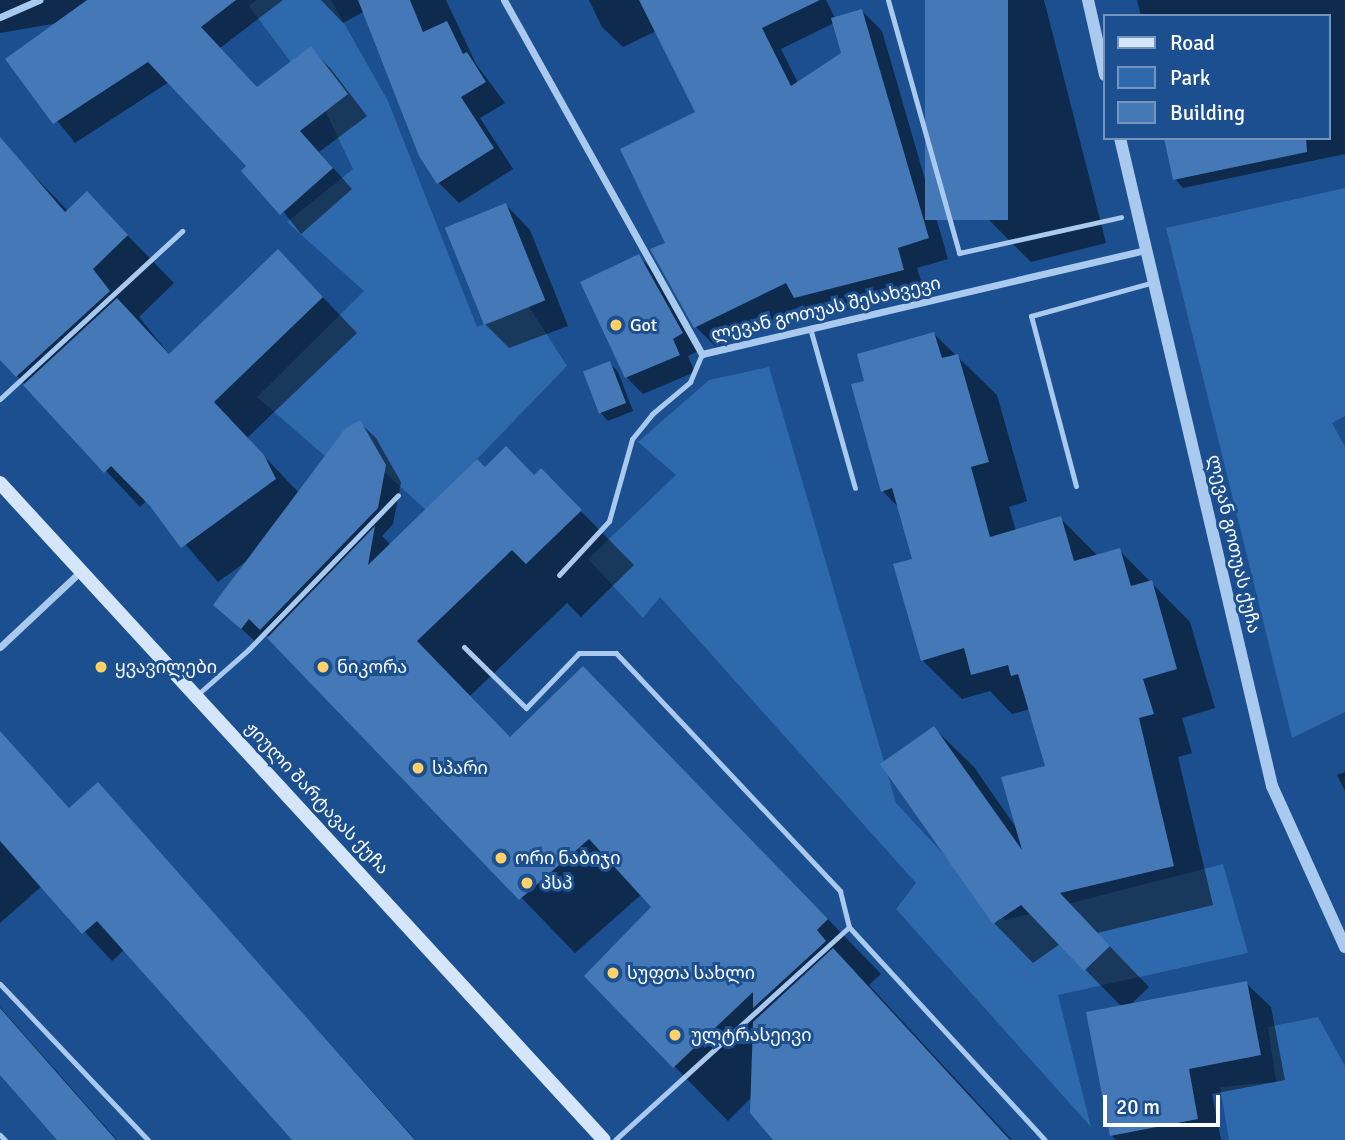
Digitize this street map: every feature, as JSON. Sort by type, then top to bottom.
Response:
[{"type":"main road","name":"ჟიული შარტავას ქუჩა","points":[[0,483],[604,1140]]},
{"type":"street","points":[[0,17],[39,0]]},
{"type":"street","name":"ლევან გოთუას შესახვევი","points":[[504,0],[702,354],[1146,250]]},
{"type":"street","points":[[1088,0],[1104,71]]},
{"type":"street","name":"ლევან გოთუას ქუჩა","points":[[1120,140],[1272,786],[1345,947]]},
{"type":"street","points":[[0,647],[81,571]]},
{"type":"lane","points":[[888,0],[959,253],[1121,216]]},
{"type":"lane","points":[[0,400],[182,232]]},
{"type":"lane","points":[[1076,486],[1031,316],[1154,282]]},
{"type":"lane","points":[[810,328],[855,488]]},
{"type":"lane","points":[[559,575],[609,521],[632,439],[652,414],[690,382],[702,354]]},
{"type":"lane","points":[[197,696],[249,649],[398,495]]},
{"type":"lane","points":[[464,647],[526,708],[579,653],[617,653],[840,891],[849,927],[1045,1140]]},
{"type":"lane","points":[[615,1140],[849,927]]},
{"type":"lane","points":[[0,984],[148,1140]]},
{"type":"lane","points":[[0,1135],[5,1140]]},
{"type":"green space","points":[[256,0],[331,0],[388,101],[477,327],[528,305],[567,366],[427,511],[356,446],[334,464],[257,397],[364,291],[287,222],[353,169],[322,104],[249,6]]},
{"type":"green space","points":[[1345,188],[1345,416],[1332,423],[1345,447],[1345,712],[1292,738],[1166,228]]},
{"type":"green space","points":[[769,367],[896,803],[1005,920],[1223,864],[1248,953],[1058,995],[1091,1127],[896,909],[916,883],[660,597],[643,618],[588,559],[676,475],[638,442],[709,380]]},
{"type":"green space","points":[[1318,1017],[1345,1066],[1345,1140],[1229,1140],[1220,1087],[1276,1082],[1268,1027]]},
{"type":"building","points":[[87,0],[236,0],[201,27],[257,87],[311,46],[348,94],[300,131],[333,168],[280,215],[241,171],[246,166],[148,62],[53,124],[5,59]]},
{"type":"building","points":[[358,0],[410,0],[423,32],[447,21],[463,54],[467,52],[486,82],[461,97],[494,148],[437,184],[419,156]]},
{"type":"building","points":[[639,0],[820,0],[762,28],[791,86],[841,53],[831,18],[862,9],[929,238],[898,248],[904,270],[794,298],[786,283],[694,328],[650,249],[665,243],[620,149],[695,112]]},
{"type":"building","points":[[925,0],[1008,0],[1008,220],[925,220]]},
{"type":"building","points":[[0,137],[65,212],[87,191],[128,235],[93,269],[110,291],[16,377],[0,360]]},
{"type":"building","points":[[1164,140],[1306,140],[1307,152],[1173,180]]},
{"type":"building","points":[[506,203],[545,300],[484,325],[445,228]]},
{"type":"building","points":[[278,249],[323,297],[214,402],[264,455],[276,479],[181,548],[150,506],[111,466],[104,473],[23,385],[117,298],[169,354]]},
{"type":"building","points":[[639,254],[683,333],[673,339],[680,355],[625,378],[580,282]]},
{"type":"building","points":[[934,332],[942,358],[958,354],[989,462],[971,467],[990,537],[1061,516],[1074,561],[1120,548],[1131,586],[1152,580],[1177,669],[1143,679],[1154,714],[1139,718],[1174,866],[1060,893],[1110,946],[1084,971],[1021,905],[993,924],[880,764],[934,726],[1022,850],[1001,777],[1045,766],[1018,674],[1011,676],[1008,665],[971,675],[964,648],[921,661],[893,564],[912,559],[892,488],[881,492],[851,384],[864,381],[857,354]]},
{"type":"building","points":[[610,361],[626,403],[599,413],[583,371]]},
{"type":"building","points":[[360,420],[386,465],[378,508],[260,630],[249,619],[241,629],[213,605],[345,429]]},
{"type":"building","points":[[506,446],[534,475],[541,468],[582,510],[526,564],[512,550],[417,641],[510,737],[583,666],[828,919],[817,930],[826,941],[753,1008],[753,992],[673,1068],[584,976],[651,907],[589,839],[519,900],[267,638],[375,526],[368,565],[477,459],[485,467]]},
{"type":"building","points":[[0,731],[69,808],[98,782],[415,1140],[292,1140],[97,921],[82,934],[0,841]]},
{"type":"building","points":[[833,948],[1010,1140],[773,1140],[750,1113],[753,1022]]},
{"type":"building","points":[[1247,981],[1261,1055],[1189,1069],[1198,1119],[1110,1136],[1086,1012]]},
{"type":"building","points":[[0,1008],[116,1140],[57,1140],[0,1075]]},
{"type":"place","name":"Got","points":[[616,325]]},
{"type":"place","name":"ყვავილები","points":[[101,667]]},
{"type":"place","name":"ნიკორა","points":[[323,667]]},
{"type":"place","name":"სპარი","points":[[418,768]]},
{"type":"place","name":"ორი ნაბიჯი","points":[[501,858]]},
{"type":"place","name":"პსპ","points":[[527,883]]},
{"type":"place","name":"სუფთა სახლი","points":[[613,973]]},
{"type":"place","name":"ულტრასეივი","points":[[675,1035]]}]
